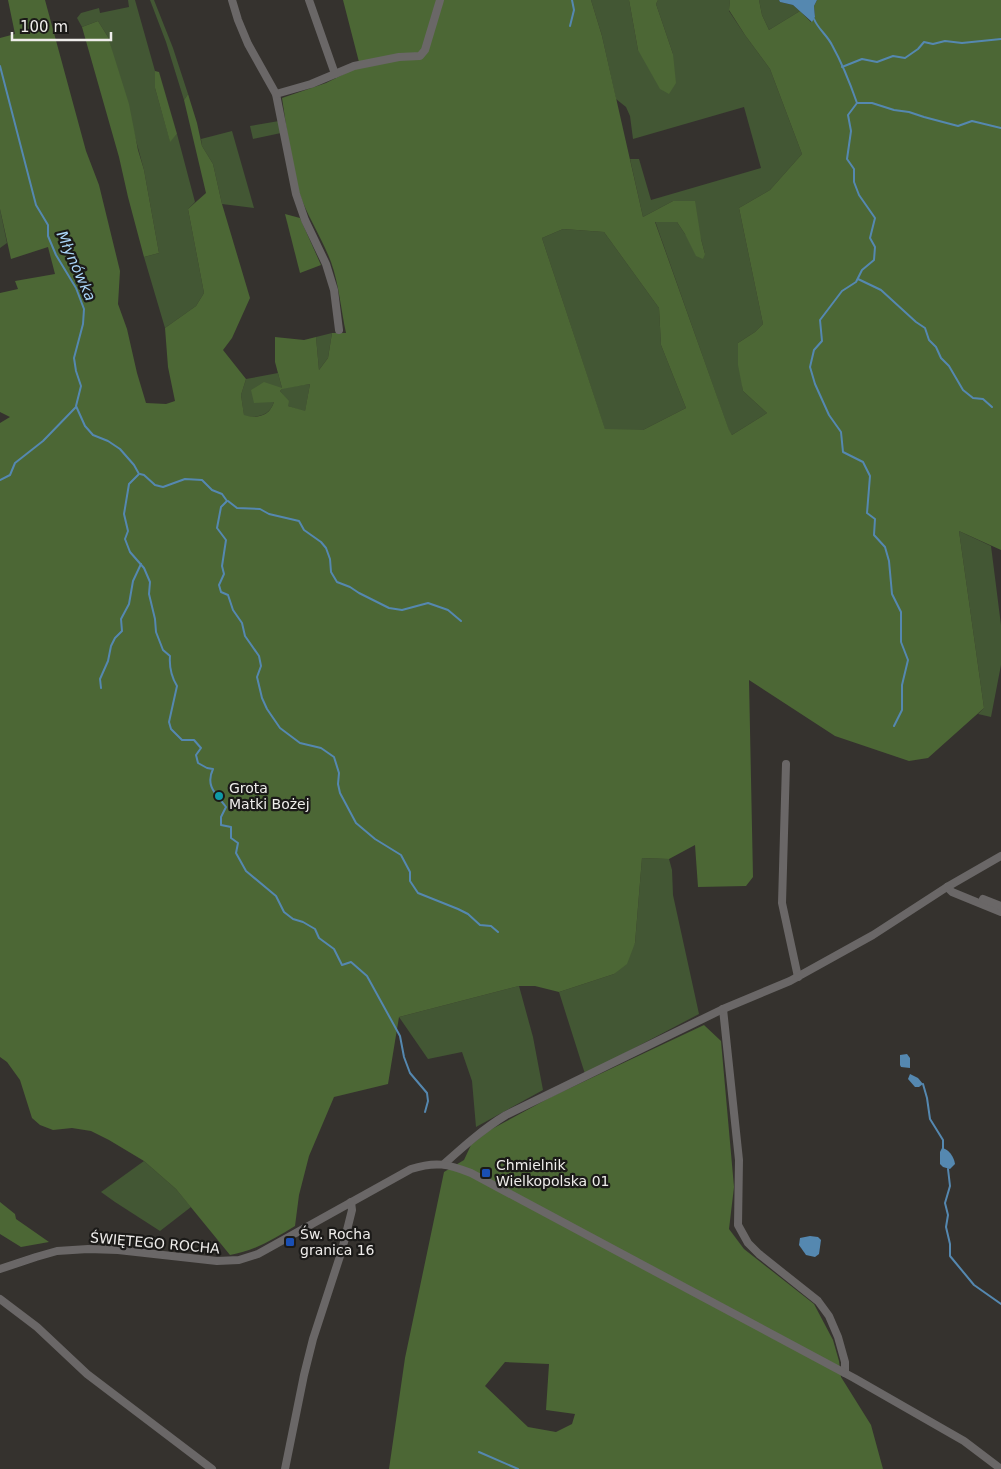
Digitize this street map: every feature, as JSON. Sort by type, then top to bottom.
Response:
[{"type":"street","points":[[232,0],[248,44],[276,94],[296,194],[326,264],[334,290],[339,330]]},
{"type":"street","points":[[309,0],[335,74]]},
{"type":"street","points":[[276,94],[311,84],[354,66],[399,57],[420,56],[425,50],[440,0]]},
{"type":"street","points":[[786,764],[782,902],[798,977]]},
{"type":"street","points":[[1000,1469],[964,1441],[845,1373],[472,1173],[444,1164],[482,1130],[506,1116],[723,1009],[798,977],[873,935],[1001,856]]},
{"type":"street","points":[[949,888],[1001,906]]},
{"type":"street","points":[[949,888],[952,892],[1001,912]]},
{"type":"street","points":[[723,1009],[739,1160],[738,1225],[748,1243],[818,1301],[829,1316],[838,1337],[845,1362],[845,1373]]},
{"type":"street","name":"ŚWIĘTEGO ROCHA","points":[[0,1270],[57,1251],[88,1249],[118,1250],[216,1260],[239,1260],[258,1254],[411,1169],[433,1163],[444,1164]]},
{"type":"street","points":[[285,1469],[304,1375],[313,1339],[342,1250],[352,1210],[351,1202]]},
{"type":"street","points":[[0,1299],[36,1327],[87,1374],[212,1469]]},
{"type":"green space","points":[[8,0],[45,0],[86,151],[99,185],[120,271],[118,304],[127,329],[146,403],[166,404],[175,401],[168,367],[165,328],[196,306],[204,293],[188,209],[206,193],[184,100],[188,94],[202,146],[213,164],[222,204],[250,298],[232,338],[223,350],[246,379],[241,395],[244,415],[254,417],[266,413],[274,402],[254,403],[251,390],[264,382],[282,388],[275,362],[275,337],[304,340],[316,337],[319,370],[328,358],[332,333],[346,333],[334,270],[302,201],[296,181],[282,98],[326,83],[360,66],[343,0],[591,0],[602,36],[643,217],[673,201],[695,201],[705,254],[703,259],[696,256],[677,222],[655,222],[732,435],[767,413],[743,391],[738,365],[738,343],[755,332],[763,324],[739,208],[770,190],[802,154],[770,69],[729,10],[730,0],[759,0],[762,15],[769,30],[800,11],[811,22],[815,17],[814,6],[817,0],[1001,0],[1001,550],[959,531],[984,708],[928,758],[909,761],[835,736],[749,680],[753,877],[746,886],[698,887],[695,845],[669,859],[642,858],[635,943],[627,964],[614,974],[559,992],[535,986],[519,986],[399,1017],[388,1084],[334,1097],[309,1156],[299,1195],[295,1226],[272,1240],[230,1255],[176,1189],[144,1161],[91,1131],[72,1128],[53,1130],[40,1125],[32,1118],[20,1080],[7,1062],[0,1057],[0,423],[10,417],[0,412],[0,293],[18,289],[15,281],[55,274],[48,247],[11,259],[0,209],[0,38],[15,34]],"holes":[[[563,229],[604,232],[659,308],[661,345],[686,408],[643,430],[605,429],[542,238]],[[310,384],[305,411],[288,406],[289,401],[280,391]]]},
{"type":"green space","points":[[128,0],[135,0],[155,71],[155,88],[170,141],[177,134],[195,202],[188,209],[204,293],[196,306],[165,328],[144,257],[159,253],[144,170],[108,37],[98,21],[82,27],[77,18],[81,13],[99,8],[100,13],[129,7]]},
{"type":"green space","points":[[150,0],[154,0],[173,48],[188,94],[184,100],[166,42]]},
{"type":"green space","points":[[591,0],[629,0],[638,50],[673,54],[656,4],[658,0],[730,0],[729,11],[770,69],[802,154],[770,190],[739,208],[763,324],[755,332],[738,343],[743,391],[767,413],[732,435],[655,221],[677,222],[685,234],[705,254],[701,239],[673,201],[643,217],[630,159],[639,159],[651,200],[761,168],[744,107],[633,139],[630,116],[626,107],[616,99],[602,36]]},
{"type":"green space","points":[[629,0],[658,0],[656,4],[673,54],[676,83],[669,94],[660,89],[638,50]]},
{"type":"green space","points":[[759,0],[779,0],[780,2],[793,5],[800,11],[769,30],[762,15]]},
{"type":"green space","points":[[98,21],[108,37],[129,104],[144,170],[159,253],[144,257],[119,157],[82,27]]},
{"type":"green space","points":[[155,71],[159,72],[177,134],[170,142],[155,88]]},
{"type":"green space","points":[[279,121],[281,133],[253,139],[250,126]]},
{"type":"green space","points":[[232,131],[254,208],[222,204],[213,164],[202,146],[201,139]]},
{"type":"green space","points":[[0,209],[7,243],[0,248]]},
{"type":"green space","points":[[285,214],[300,218],[321,265],[300,273]]},
{"type":"green space","points":[[563,229],[604,232],[659,308],[661,345],[686,408],[643,430],[605,430],[542,238]]},
{"type":"green space","points":[[332,333],[328,358],[319,370],[316,337]]},
{"type":"green space","points":[[278,373],[282,388],[310,384],[305,412],[288,406],[288,401],[280,391],[282,389],[254,402],[274,402],[266,413],[254,417],[244,416],[241,395],[246,379]]},
{"type":"green space","points":[[959,531],[991,546],[1001,625],[1001,665],[991,717],[978,714],[984,708]]},
{"type":"green space","points":[[642,858],[669,859],[672,870],[673,895],[699,1014],[585,1074],[559,992],[614,974],[635,943]]},
{"type":"green space","points":[[519,986],[533,1037],[543,1090],[476,1127],[472,1081],[462,1052],[428,1059],[399,1017]]},
{"type":"green space","points":[[704,1025],[721,1041],[734,1187],[729,1229],[744,1249],[814,1304],[833,1340],[841,1377],[871,1425],[883,1469],[389,1469],[405,1358],[444,1172],[464,1160],[471,1145],[490,1130],[551,1097]],"holes":[[[505,1362],[549,1364],[546,1410],[575,1414],[572,1424],[556,1432],[528,1427],[485,1386]]]},
{"type":"green space","points":[[144,1161],[176,1189],[191,1207],[160,1231],[101,1192]]},
{"type":"green space","points":[[0,1202],[15,1214],[16,1219],[49,1242],[21,1247],[0,1234]]},
{"type":"water","points":[[779,0],[817,0],[814,6],[815,17],[812,22],[793,5],[780,2]]},
{"type":"water","points":[[907,1054],[910,1058],[910,1068],[901,1067],[900,1055]]},
{"type":"water","points":[[910,1074],[918,1078],[923,1084],[915,1087],[908,1079]]},
{"type":"water","points":[[942,1148],[949,1152],[954,1159],[955,1164],[950,1169],[940,1164]]},
{"type":"water","points":[[818,1237],[821,1240],[819,1254],[815,1257],[806,1255],[799,1245],[800,1238]]},
{"type":"waterway","points":[[570,26],[574,10],[572,0]]},
{"type":"waterway","points":[[814,19],[836,52],[857,103],[848,115],[851,131],[847,159],[854,169],[854,182],[859,195],[875,218],[870,238],[875,247],[874,260],[862,270],[856,282],[842,291],[820,320],[822,341],[814,350],[810,367],[815,384],[829,415],[841,432],[843,452],[863,462],[870,476],[867,513],[875,519],[874,535],[885,547],[889,561],[892,594],[901,612],[901,642],[908,660],[902,685],[902,710],[894,726]]},
{"type":"waterway","points":[[842,67],[862,59],[877,62],[893,56],[905,58],[924,42],[933,44],[945,41],[962,43],[1001,39]]},
{"type":"waterway","name":"Młynówka","points":[[0,66],[36,205],[48,225],[48,236],[56,255],[76,288],[84,309],[83,324],[74,358],[81,386],[76,406],[85,426],[93,435],[108,441],[120,449],[139,474],[129,484],[124,514],[128,531],[125,539],[130,552],[144,568],[150,582],[149,594],[156,632],[163,650],[170,656],[171,672],[177,686],[169,722],[171,729],[182,740],[194,740],[201,748],[196,755],[198,763],[213,769],[210,780],[211,785],[215,794],[226,807],[221,817],[221,825],[231,827],[231,838],[238,843],[236,853],[246,871],[276,896],[284,912],[293,919],[315,929],[319,938],[334,949],[342,965],[351,962],[367,976],[400,1036],[404,1057],[410,1073],[427,1093],[428,1101],[425,1112]]},
{"type":"waterway","points":[[857,103],[872,103],[958,126],[972,121],[1001,128]]},
{"type":"waterway","points":[[858,279],[881,290],[925,328],[929,340],[949,366],[963,390],[973,398],[983,399],[992,407]]},
{"type":"waterway","points":[[0,480],[10,475],[15,463],[43,441],[76,407]]},
{"type":"waterway","points":[[140,474],[144,475],[155,485],[163,487],[185,479],[202,480],[212,490],[222,494],[227,501],[221,507],[217,528],[226,540],[222,566],[224,574],[219,585],[221,592],[228,595],[233,610],[242,623],[245,636],[259,656],[261,666],[257,677],[267,709],[280,728],[300,743],[321,748],[334,757],[339,773],[338,784],[340,793],[356,823],[375,839],[401,855],[410,872],[410,881],[418,893],[458,909],[468,914],[480,925],[491,926],[498,932]]},
{"type":"waterway","points":[[228,501],[237,508],[260,509],[269,514],[299,521],[304,530],[326,548],[330,559],[331,572],[337,582],[389,608],[402,610],[428,603],[448,610],[461,621]]},
{"type":"waterway","points":[[101,688],[100,679],[108,661],[111,646],[115,638],[122,631],[121,619],[129,604],[133,581],[141,564]]},
{"type":"waterway","points":[[923,1084],[930,1119],[943,1140],[943,1150]]},
{"type":"waterway","points":[[948,1169],[950,1186],[945,1203],[948,1215],[946,1227],[950,1244],[950,1256],[974,1285],[1001,1304]]},
{"type":"waterway","points":[[479,1452],[518,1469]]},
{"type":"place","name":"Grota Matki Bożej","points":[[219,796]]},
{"type":"place","name":"Chmielnik Wielkopolska 01","points":[[486,1173]]},
{"type":"place","name":"Św. Rocha granica 16","points":[[290,1242]]}]
